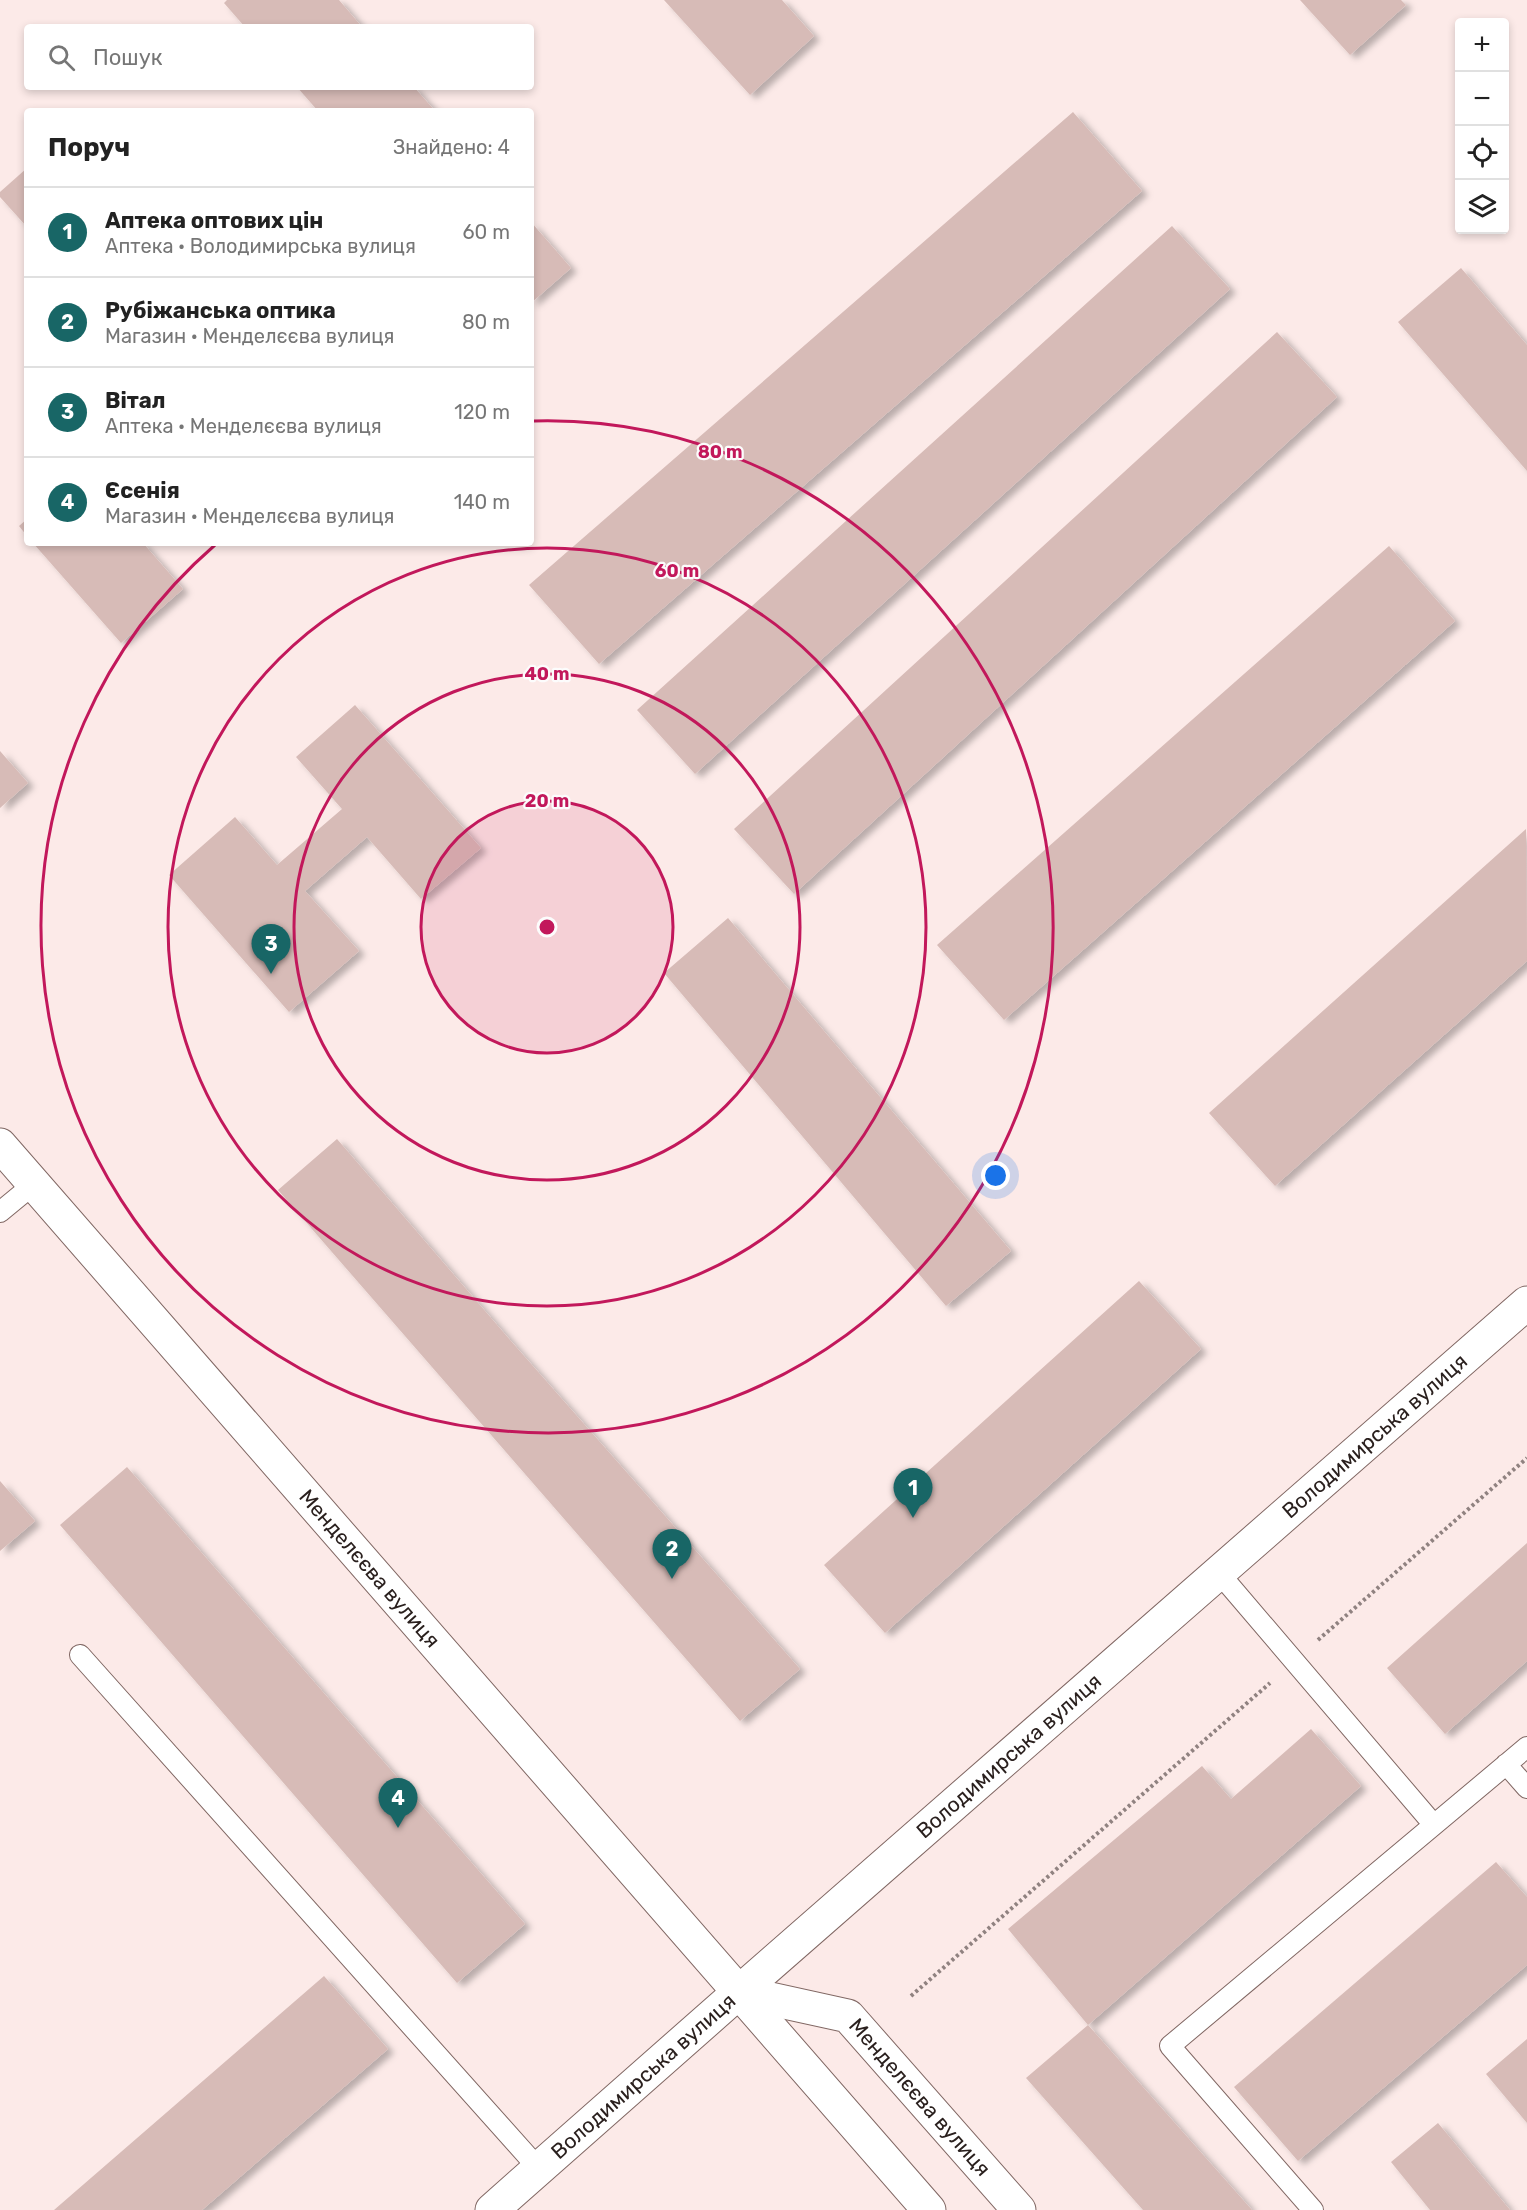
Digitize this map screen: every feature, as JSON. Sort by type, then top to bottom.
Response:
[{"type":"street","name":"Менделєєва вулиця","points":[[0,1145],[929,2210]]},
{"type":"street","name":"Володимирська вулиця","points":[[492,2210],[1527,1304]]},
{"type":"street","name":"Менделєєва вулиця","points":[[739,1992],[848,2016],[1019,2210]]},
{"type":"lane","points":[[0,1212],[34,1184]]},
{"type":"lane","points":[[1219,1573],[1434,1824]]},
{"type":"lane","points":[[80,1655],[539,2169]]},
{"type":"lane","points":[[1313,2210],[1170,2046],[1527,1747]]},
{"type":"lane","points":[[1506,1764],[1527,1788]]},
{"type":"path","points":[[911,1996],[1527,1458]]},
{"type":"building","points":[[227,0],[339,0],[359,24],[242,24],[224,3]]},
{"type":"building","points":[[664,0],[782,0],[814,36],[750,95]]},
{"type":"building","points":[[1300,0],[1401,0],[1406,5],[1350,55]]},
{"type":"building","points":[[300,90],[417,90],[432,108],[315,108]]},
{"type":"building","points":[[1073,112],[1142,191],[599,664],[529,585]]},
{"type":"building","points":[[24,171],[24,224],[0,197],[0,192]]},
{"type":"building","points":[[534,225],[571,268],[534,300]]},
{"type":"building","points":[[1172,226],[1230,289],[695,774],[637,710]]},
{"type":"building","points":[[1461,268],[1527,345],[1527,471],[1398,322]]},
{"type":"building","points":[[1277,332],[1337,397],[794,894],[734,829]]},
{"type":"building","points":[[24,522],[24,532],[19,526]]},
{"type":"building","points":[[36,546],[146,546],[183,589],[121,643]]},
{"type":"building","points":[[1389,546],[1455,621],[1004,1020],[937,945]]},
{"type":"building","points":[[355,705],[481,848],[421,899],[367,837],[305,891],[359,951],[289,1012],[169,875],[235,817],[277,865],[342,809],[296,757]]},
{"type":"building","points":[[0,751],[28,783],[0,808]]},
{"type":"building","points":[[1526,829],[1527,961],[1275,1186],[1209,1113]]},
{"type":"building","points":[[728,918],[1011,1251],[946,1306],[664,973]]},
{"type":"building","points":[[337,1139],[510,1340],[800,1669],[740,1721],[278,1190]]},
{"type":"building","points":[[1139,1281],[1201,1349],[885,1633],[824,1565]]},
{"type":"building","points":[[127,1467],[525,1924],[457,1983],[60,1525]]},
{"type":"building","points":[[0,1481],[35,1521],[0,1551]]},
{"type":"building","points":[[1527,1543],[1527,1661],[1445,1734],[1387,1668]]},
{"type":"building","points":[[1311,1729],[1361,1786],[1088,2025],[1008,1929],[1202,1766],[1231,1799]]},
{"type":"building","points":[[1496,1862],[1527,1897],[1527,1965],[1298,2161],[1234,2087]]},
{"type":"building","points":[[324,1976],[388,2049],[202,2210],[54,2210]]},
{"type":"building","points":[[1088,2025],[1252,2210],[1143,2210],[1026,2078]]},
{"type":"building","points":[[1527,2039],[1527,2123],[1486,2074]]},
{"type":"building","points":[[1438,2123],[1510,2210],[1430,2210],[1391,2162]]},
{"type":"place","name":"Вітал","points":[[271,974]]},
{"type":"place","name":"Аптека оптових цін","points":[[913,1518]]},
{"type":"place","name":"Рубіжанська оптика","points":[[672,1579]]},
{"type":"place","name":"Єсенія","points":[[398,1828]]}]
